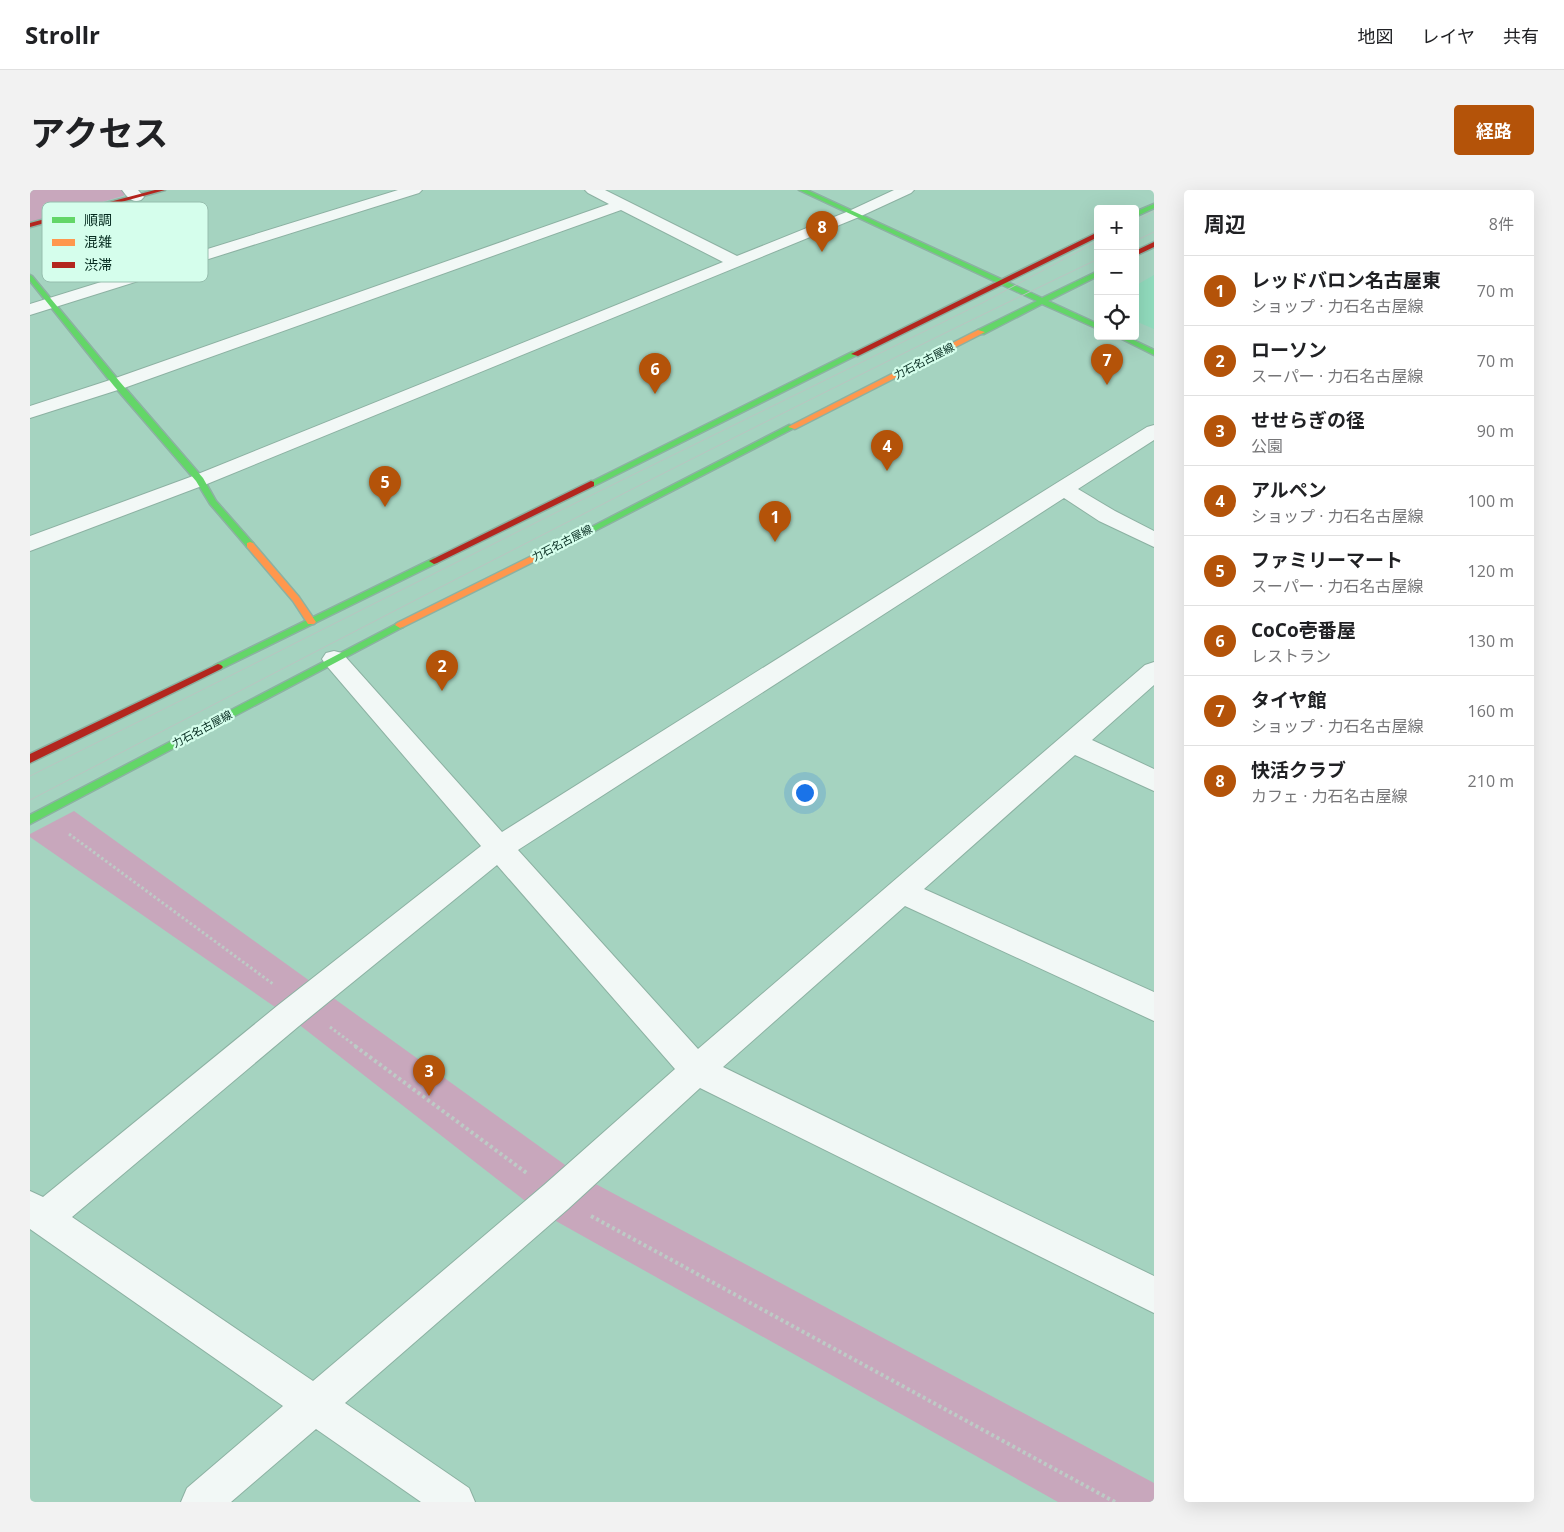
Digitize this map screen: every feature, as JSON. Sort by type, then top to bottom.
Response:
[{"type":"main road","points":[[106,202],[133,194],[162,190]]},
{"type":"main road","points":[[802,190],[1094,324]]},
{"type":"main road","points":[[1139,213],[1154,206]]},
{"type":"main road","points":[[30,225],[42,221]]},
{"type":"main road","points":[[30,759],[1094,236]]},
{"type":"main road","points":[[1139,252],[1154,244]]},
{"type":"main road","name":"力石名古屋線","points":[[30,820],[334,659],[1094,275]]},
{"type":"main road","points":[[30,277],[117,384],[200,480],[213,502],[296,599],[311,622]]},
{"type":"main road","points":[[1127,340],[1154,353]]},
{"type":"street","points":[[208,255],[414,190]]},
{"type":"street","points":[[593,190],[736,262]]},
{"type":"street","points":[[30,544],[200,480],[854,214],[906,190]]},
{"type":"street","points":[[30,412],[117,384],[621,205]]},
{"type":"street","points":[[30,310],[122,282]]},
{"type":"street","points":[[455,1502],[37,1213],[499,848],[1154,431]]},
{"type":"street","points":[[1062,488],[1107,516],[1154,540]]},
{"type":"street","points":[[334,659],[697,1070],[1154,1295]]},
{"type":"street","points":[[201,1502],[556,1196],[697,1070],[1154,671]]},
{"type":"street","points":[[1072,742],[1154,780]]},
{"type":"street","points":[[903,892],[1154,1007]]},
{"type":"shaded area","points":[[30,190],[122,190],[126,194],[102,202],[42,202],[42,220],[30,223]]},
{"type":"shaded area","points":[[1154,275],[1154,329],[1139,323],[1139,284]]},
{"type":"shaded area","points":[[74,811],[579,1175],[1154,1483],[1154,1502],[1058,1502],[538,1211],[288,1016],[30,837],[30,834]]},
{"type":"tram line","points":[[1139,219],[1154,211]]},
{"type":"tram line","points":[[1139,239],[1154,232]]},
{"type":"tram line","points":[[30,776],[549,516],[984,302],[1094,243]]},
{"type":"tram line","points":[[30,800],[695,457],[1094,261]]},
{"type":"traffic: fast","points":[[802,190],[1094,325]]},
{"type":"traffic: fast","points":[[1139,213],[1154,206]]},
{"type":"traffic: fast","points":[[981,332],[1094,275]]},
{"type":"traffic: fast","points":[[30,277],[117,384],[200,480],[213,502],[250,545]]},
{"type":"traffic: fast","points":[[1127,340],[1154,353]]},
{"type":"traffic: fast","points":[[591,484],[855,354]]},
{"type":"traffic: fast","points":[[580,535],[792,427]]},
{"type":"traffic: fast","points":[[218,667],[434,561]]},
{"type":"traffic: fast","points":[[30,820],[400,625]]},
{"type":"traffic: slow","points":[[792,427],[981,332]]},
{"type":"traffic: slow","points":[[400,625],[580,535]]},
{"type":"traffic: slow","points":[[250,545],[296,599],[311,622]]},
{"type":"traffic: jam","points":[[117,202],[162,190]]},
{"type":"traffic: jam","points":[[30,225],[42,222]]},
{"type":"traffic: jam","points":[[855,354],[1094,236]]},
{"type":"traffic: jam","points":[[1139,252],[1154,244]]},
{"type":"traffic: jam","points":[[434,561],[591,484]]},
{"type":"traffic: jam","points":[[30,759],[218,667]]},
{"type":"place","name":"快活クラブ","points":[[822,252]]},
{"type":"place","name":"タイヤ館","points":[[1107,385]]},
{"type":"place","name":"CoCo壱番屋","points":[[655,394]]},
{"type":"place","name":"アルペン","points":[[887,471]]},
{"type":"place","name":"ファミリーマート","points":[[385,507]]},
{"type":"place","name":"レッドバロン名古屋東","points":[[775,542]]},
{"type":"place","name":"ローソン","points":[[442,691]]},
{"type":"place","name":"せせらぎの径","points":[[429,1096]]}]
